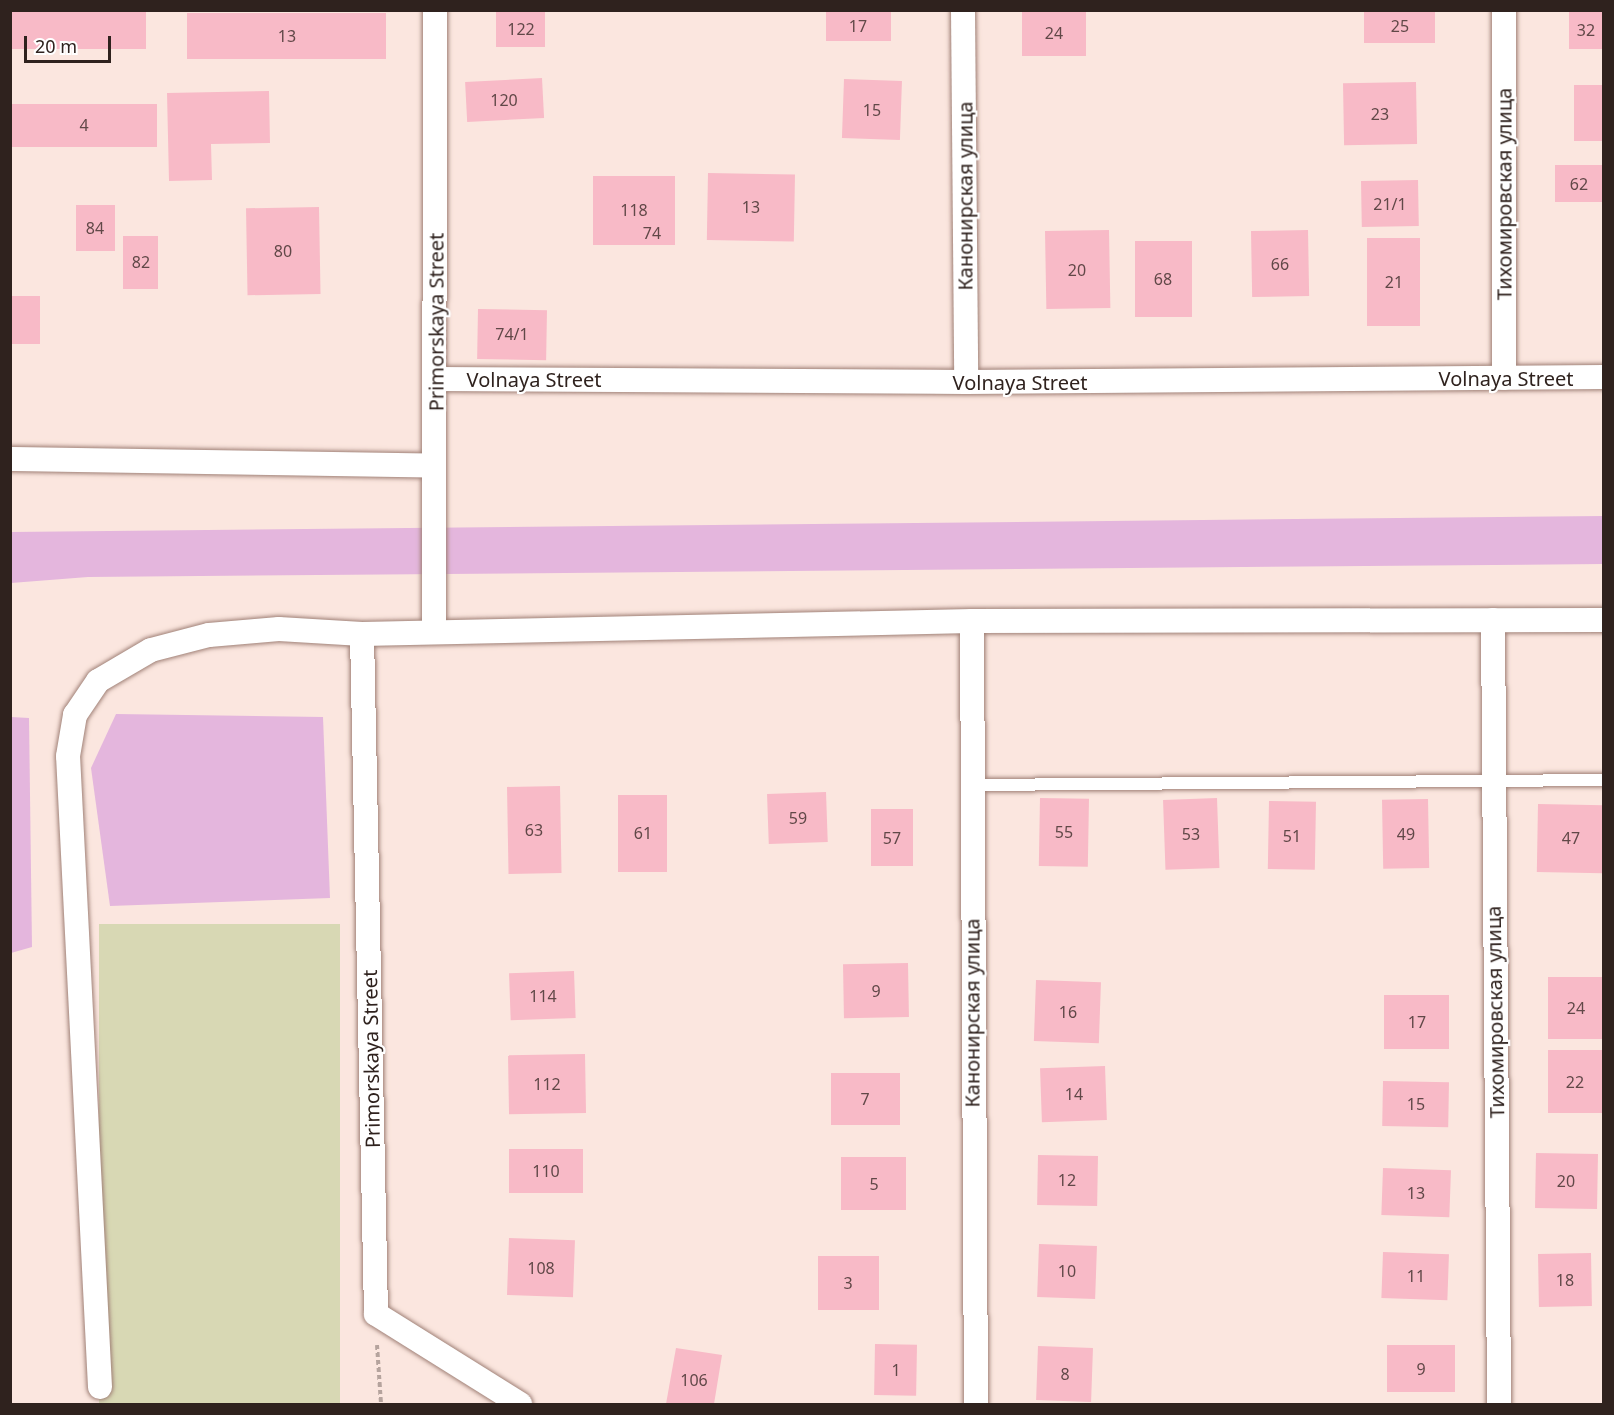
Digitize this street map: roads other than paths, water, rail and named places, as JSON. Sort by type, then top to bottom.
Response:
[{"type":"street","name":"Primorskaya Street","points":[[434,632],[432,515],[437,379],[435,10]]},
{"type":"street","name":"Канонирская улица","points":[[963,10],[966,382]]},
{"type":"street","name":"Тихомировская улица","points":[[1504,10],[1504,378]]},
{"type":"street","name":"Volnaya Street","points":[[437,379],[966,382],[1604,377]]},
{"type":"street","points":[[10,459],[433,466]]},
{"type":"street","name":"Тихомировская улица","points":[[1493,620],[1492,780],[1499,1404]]},
{"type":"street","points":[[101,1396],[68,756],[75,715],[98,681],[151,650],[208,635],[267,630],[362,634],[972,621],[1604,620]]},
{"type":"street","name":"Канонирская улица","points":[[972,621],[971,785],[976,1404]]},
{"type":"street","name":"Primorskaya Street","points":[[362,634],[376,1314],[520,1404]]},
{"type":"lane","points":[[971,785],[1604,780]]}]
